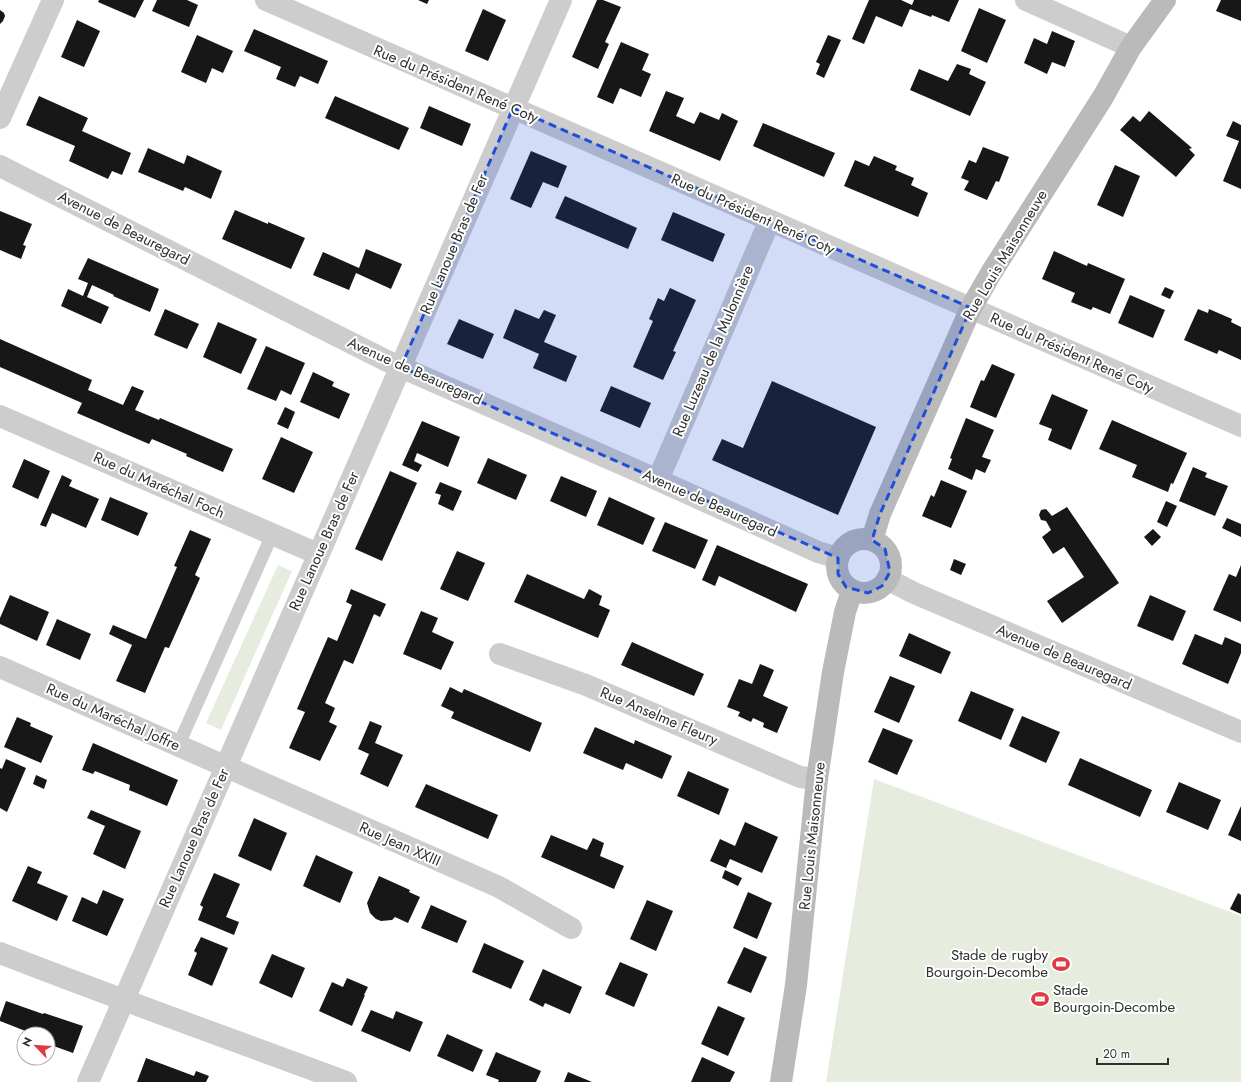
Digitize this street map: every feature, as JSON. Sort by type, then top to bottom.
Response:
[{"type":"street","points":[[0,118],[53,0]]},
{"type":"street","name":"Rue du Président René Coty","points":[[266,0],[769,222],[1241,426]]},
{"type":"street","name":"Rue Lanoue Bras de Fer","points":[[88,1082],[560,0]]},
{"type":"street","points":[[1026,0],[1132,47]]},
{"type":"street","name":"Rue Louis Maisonneuve","points":[[1132,47],[1149,0]]},
{"type":"street","name":"Rue Louis Maisonneuve","points":[[872,540],[880,514],[971,308],[991,273],[1103,97],[1132,47],[1166,0]]},
{"type":"street","name":"Avenue de Beauregard","points":[[0,166],[380,358],[818,552],[838,558]]},
{"type":"street","name":"Rue Luzeau de la Mulonnière","points":[[658,480],[769,222]]},
{"type":"street","name":"Rue du Maréchal Foch","points":[[0,416],[318,554]]},
{"type":"street","points":[[855,540],[872,540],[885,549],[889,556],[891,564],[890,572],[882,586],[876,590],[868,593],[852,591],[841,581],[838,574],[838,558],[841,550],[855,540]]},
{"type":"street","name":"Avenue de Beauregard","points":[[887,579],[914,593],[1241,732]]},
{"type":"street","name":"Rue Louis Maisonneuve","points":[[780,1082],[796,985],[817,779],[845,612],[852,591]]},
{"type":"street","name":"Rue Anselme Fleury","points":[[500,654],[586,684],[800,777],[817,779]]},
{"type":"street","name":"Rue du Maréchal Joffre","points":[[0,667],[225,767]]},
{"type":"street","name":"Rue Jean XXIII","points":[[225,767],[499,887],[571,928]]},
{"type":"street","points":[[0,953],[346,1082]]},
{"type":"lane","points":[[178,746],[272,535]]},
{"type":"highlighted area","points":[[513,108],[971,308],[880,514],[872,540],[885,549],[890,572],[882,586],[868,593],[846,587],[838,574],[838,558],[401,367]]},
{"type":"shaded area","points":[[278,565],[292,571],[221,730],[206,723]]},
{"type":"shaded area","name":"Stade de rugby Bourgoin-Decombe","points":[[874,779],[1241,916],[1241,1082],[826,1082]]},
{"type":"building","points":[[99,0],[144,0],[135,18],[98,2]]},
{"type":"building","points":[[157,0],[187,0],[198,5],[189,27],[152,11]]},
{"type":"building","points":[[418,0],[429,0],[427,4]]},
{"type":"building","points":[[597,0],[603,0],[621,7],[605,42],[609,44],[598,69],[572,57]]},
{"type":"building","points":[[869,0],[901,0],[912,5],[914,0],[959,0],[949,22],[932,15],[931,17],[910,9],[902,27],[876,16],[864,44],[852,39]]},
{"type":"building","points":[[1221,0],[1241,0],[1241,21],[1216,11]]},
{"type":"building","points":[[979,8],[1006,20],[987,63],[961,51]]},
{"type":"building","points":[[483,9],[506,20],[488,61],[465,51]]},
{"type":"building","points":[[0,10],[5,16],[0,24]]},
{"type":"building","points":[[77,20],[100,31],[84,67],[61,57]]},
{"type":"building","points":[[254,29],[328,61],[318,84],[300,76],[295,87],[276,79],[281,67],[244,51]]},
{"type":"building","points":[[1052,31],[1075,41],[1065,67],[1052,62],[1047,74],[1024,63],[1034,38],[1047,44]]},
{"type":"building","points":[[197,35],[233,51],[223,73],[212,68],[206,83],[181,72]]},
{"type":"building","points":[[828,35],[841,40],[824,78],[816,74],[820,64],[816,62]]},
{"type":"building","points":[[621,42],[649,54],[642,70],[651,74],[641,97],[620,88],[613,104],[597,97]]},
{"type":"building","points":[[957,64],[971,69],[969,74],[986,82],[970,116],[910,90],[919,69],[948,81]]},
{"type":"building","points":[[666,91],[684,98],[676,116],[694,124],[700,112],[719,120],[722,113],[738,121],[720,161],[649,131]]},
{"type":"building","points":[[39,96],[88,118],[82,131],[131,153],[122,175],[112,171],[108,179],[69,161],[75,146],[26,125]]},
{"type":"building","points":[[335,96],[409,128],[399,150],[325,118]]},
{"type":"building","points":[[429,106],[471,124],[462,146],[420,128]]},
{"type":"building","points":[[1149,111],[1192,148],[1189,149],[1195,155],[1176,177],[1120,130],[1133,116],[1140,122]]},
{"type":"building","points":[[1233,121],[1241,125],[1241,189],[1223,181],[1239,141],[1226,136]]},
{"type":"building","points":[[763,123],[835,153],[824,177],[753,146]]},
{"type":"building","points":[[983,147],[1009,157],[999,182],[996,181],[987,200],[964,190],[969,181],[961,178],[969,160],[976,163]]},
{"type":"building","points":[[148,148],[184,164],[187,155],[222,171],[211,199],[185,187],[183,191],[138,172]]},
{"type":"building","points":[[531,151],[567,166],[558,188],[543,182],[531,208],[510,199]]},
{"type":"building","points":[[874,156],[897,166],[895,170],[914,178],[911,185],[928,193],[918,217],[844,186],[855,160],[869,166]]},
{"type":"building","points":[[1115,165],[1140,176],[1123,217],[1097,205]]},
{"type":"building","points":[[565,196],[637,228],[628,249],[555,218]]},
{"type":"building","points":[[235,210],[305,238],[291,269],[222,239]]},
{"type":"building","points":[[0,211],[32,224],[23,245],[26,246],[21,259],[0,250]]},
{"type":"building","points":[[673,212],[725,234],[713,262],[661,240]]},
{"type":"building","points":[[366,249],[402,264],[391,289],[356,273],[349,290],[313,275],[323,252],[359,268]]},
{"type":"building","points":[[1054,251],[1087,266],[1088,263],[1125,279],[1110,314],[1093,307],[1091,310],[1071,302],[1075,293],[1042,279]]},
{"type":"building","points":[[88,258],[159,289],[150,312],[92,285],[87,297],[109,307],[101,324],[61,306],[68,289],[83,296],[88,283],[78,279]]},
{"type":"building","points":[[1165,287],[1174,291],[1170,299],[1161,295]]},
{"type":"building","points":[[670,288],[696,300],[673,351],[676,352],[663,380],[633,367],[653,321],[649,319],[658,298],[664,301]]},
{"type":"building","points":[[1130,295],[1165,310],[1153,338],[1118,323]]},
{"type":"building","points":[[165,309],[199,324],[187,349],[154,335]]},
{"type":"building","points":[[515,309],[539,319],[544,310],[556,315],[544,342],[577,356],[566,382],[533,368],[539,354],[503,338]]},
{"type":"building","points":[[1198,309],[1208,313],[1209,309],[1232,319],[1231,322],[1241,327],[1241,360],[1219,350],[1217,354],[1184,340]]},
{"type":"building","points":[[459,319],[494,334],[483,359],[447,344]]},
{"type":"building","points":[[218,322],[257,339],[241,374],[203,357]]},
{"type":"building","points":[[0,339],[92,380],[88,390],[123,405],[132,386],[144,391],[135,410],[159,420],[160,418],[233,449],[223,472],[152,439],[149,444],[77,413],[82,403],[0,367]]},
{"type":"building","points":[[266,346],[305,363],[291,395],[281,390],[276,401],[247,389]]},
{"type":"building","points":[[992,364],[1015,374],[996,418],[970,407],[981,380],[984,381]]},
{"type":"building","points":[[313,372],[334,382],[332,386],[350,394],[339,419],[300,402]]},
{"type":"building","points":[[772,381],[876,427],[838,515],[712,460],[722,439],[743,448]]},
{"type":"building","points":[[611,386],[651,403],[640,428],[600,411]]},
{"type":"building","points":[[1052,394],[1088,410],[1071,450],[1048,440],[1052,429],[1039,424]]},
{"type":"building","points":[[285,407],[295,412],[288,429],[277,424]]},
{"type":"building","points":[[966,418],[994,430],[982,457],[991,460],[985,473],[976,469],[972,480],[948,469],[952,459],[950,458]]},
{"type":"building","points":[[1112,420],[1187,453],[1173,484],[1171,483],[1168,492],[1132,477],[1137,465],[1099,449]]},
{"type":"building","points":[[422,421],[460,437],[448,467],[417,453],[414,461],[422,465],[418,472],[402,465]]},
{"type":"building","points":[[281,437],[313,452],[294,493],[262,479]]},
{"type":"building","points":[[488,458],[527,475],[516,500],[477,483]]},
{"type":"building","points":[[24,459],[50,471],[38,499],[12,487]]},
{"type":"building","points":[[1193,467],[1207,473],[1205,477],[1228,486],[1215,516],[1179,501]]},
{"type":"building","points":[[390,471],[417,483],[382,561],[355,549]]},
{"type":"building","points":[[62,475],[72,480],[69,486],[99,499],[86,528],[52,513],[46,527],[40,525]]},
{"type":"building","points":[[561,476],[597,491],[586,517],[550,501]]},
{"type":"building","points":[[941,480],[967,491],[951,528],[922,516],[931,495],[934,497]]},
{"type":"building","points":[[440,482],[462,491],[453,511],[438,504],[441,495],[435,493]]},
{"type":"building","points":[[110,497],[148,513],[138,536],[101,520]]},
{"type":"building","points":[[609,497],[655,518],[643,545],[597,525]]},
{"type":"building","points":[[1166,501],[1177,506],[1167,527],[1157,522]]},
{"type":"building","points":[[1067,507],[1119,583],[1062,623],[1047,601],[1084,577],[1064,547],[1053,554],[1042,537],[1051,530],[1046,521],[1041,520],[1039,515],[1041,510],[1046,509],[1052,516]]},
{"type":"building","points":[[1227,518],[1241,524],[1241,537],[1222,528]]},
{"type":"building","points":[[665,522],[708,540],[695,569],[652,551]]},
{"type":"building","points":[[1153,529],[1161,537],[1152,546],[1144,537]]},
{"type":"building","points":[[190,530],[211,539],[195,575],[200,578],[169,648],[165,647],[145,693],[116,681],[132,645],[109,634],[113,625],[146,639],[177,567],[174,566]]},
{"type":"building","points":[[717,545],[808,584],[796,612],[719,576],[715,586],[702,580]]},
{"type":"building","points":[[457,551],[485,563],[468,601],[440,589]]},
{"type":"building","points":[[954,559],[966,564],[961,575],[950,570]]},
{"type":"building","points":[[1241,565],[1241,622],[1213,610],[1229,574],[1236,577]]},
{"type":"building","points":[[527,574],[584,599],[589,589],[602,596],[599,605],[610,610],[598,638],[514,602]]},
{"type":"building","points":[[351,589],[386,604],[380,617],[374,614],[353,664],[344,660],[325,703],[335,708],[329,722],[337,726],[320,761],[289,748],[305,712],[297,709],[328,637],[337,641],[352,605],[346,602]]},
{"type":"building","points":[[10,595],[49,612],[37,641],[0,624],[0,618]]},
{"type":"building","points":[[1150,595],[1186,611],[1173,641],[1137,626]]},
{"type":"building","points":[[421,611],[438,618],[432,632],[454,642],[441,670],[403,654]]},
{"type":"building","points":[[57,619],[91,634],[80,660],[46,645]]},
{"type":"building","points":[[909,633],[951,652],[941,674],[899,656]]},
{"type":"building","points":[[1195,634],[1222,645],[1225,637],[1241,644],[1241,653],[1228,684],[1182,664]]},
{"type":"building","points":[[632,642],[704,674],[694,696],[621,665]]},
{"type":"building","points":[[760,664],[774,670],[763,696],[788,707],[777,733],[763,727],[764,723],[753,718],[751,722],[738,716],[740,712],[727,707],[739,679],[752,684]]},
{"type":"building","points":[[890,676],[915,686],[899,723],[874,712]]},
{"type":"building","points":[[450,687],[462,693],[464,689],[542,723],[530,752],[451,718],[454,712],[441,706]]},
{"type":"building","points":[[971,691],[1014,709],[1001,740],[958,721]]},
{"type":"building","points":[[1022,716],[1060,732],[1046,763],[1009,746]]},
{"type":"building","points":[[17,717],[31,723],[30,726],[53,736],[41,763],[4,747]]},
{"type":"building","points":[[370,721],[382,726],[375,743],[403,755],[388,787],[360,774],[369,754],[358,749]]},
{"type":"building","points":[[595,727],[634,744],[635,740],[672,756],[662,779],[626,763],[623,770],[583,753]]},
{"type":"building","points":[[883,728],[913,740],[897,775],[868,762]]},
{"type":"building","points":[[93,743],[178,780],[167,806],[129,790],[130,785],[95,771],[93,774],[82,770]]},
{"type":"building","points":[[1080,758],[1152,790],[1140,817],[1068,785]]},
{"type":"building","points":[[6,759],[26,768],[7,812],[0,808],[0,768],[2,769]]},
{"type":"building","points":[[688,771],[729,789],[719,815],[677,796]]},
{"type":"building","points":[[36,775],[47,780],[44,789],[33,784]]},
{"type":"building","points":[[1179,782],[1221,800],[1208,830],[1166,812]]},
{"type":"building","points":[[426,784],[498,815],[488,839],[415,807]]},
{"type":"building","points":[[1241,806],[1241,841],[1228,835]]},
{"type":"building","points":[[91,810],[141,831],[125,869],[93,854],[105,826],[87,818]]},
{"type":"building","points":[[254,818],[287,833],[271,871],[238,856]]},
{"type":"building","points":[[745,822],[778,837],[762,873],[730,859],[726,868],[710,861],[720,839],[735,846]]},
{"type":"building","points":[[551,835],[587,850],[593,838],[604,843],[600,856],[624,866],[614,889],[541,857]]},
{"type":"building","points":[[316,855],[353,872],[340,903],[303,886]]},
{"type":"building","points":[[28,866],[42,872],[37,883],[68,896],[57,921],[12,901]]},
{"type":"building","points":[[725,870],[742,878],[738,886],[722,878]]},
{"type":"building","points":[[214,873],[240,884],[226,917],[239,922],[234,935],[198,920],[203,907],[200,905]]},
{"type":"building","points":[[379,876],[410,890],[409,892],[420,897],[408,923],[395,917],[392,920],[381,921],[376,919],[370,913],[367,903]]},
{"type":"building","points":[[103,890],[124,899],[107,936],[72,921],[82,897],[97,904]]},
{"type":"building","points":[[748,892],[772,903],[757,939],[733,928]]},
{"type":"building","points":[[1238,893],[1241,895],[1241,914],[1230,909]]},
{"type":"building","points":[[647,900],[673,911],[656,951],[630,939]]},
{"type":"building","points":[[431,905],[467,921],[457,943],[421,928]]},
{"type":"building","points":[[201,937],[228,948],[212,986],[188,975],[197,953],[194,951]]},
{"type":"building","points":[[484,943],[524,961],[511,989],[472,972]]},
{"type":"building","points":[[744,947],[767,957],[751,993],[727,983]]},
{"type":"building","points":[[272,954],[305,968],[292,998],[259,983]]},
{"type":"building","points":[[620,962],[648,974],[634,1007],[605,994]]},
{"type":"building","points":[[543,969],[582,987],[570,1014],[545,1003],[543,1007],[529,1000]]},
{"type":"building","points":[[347,978],[368,987],[352,1026],[319,1011],[332,982],[343,987]]},
{"type":"building","points":[[6,1001],[83,1026],[73,1053],[56,1047],[56,1026],[16,1026],[16,1027],[0,1021]]},
{"type":"building","points":[[718,1006],[745,1018],[728,1056],[701,1044]]},
{"type":"building","points":[[371,1010],[393,1019],[396,1011],[423,1022],[410,1052],[361,1031]]},
{"type":"building","points":[[447,1034],[483,1050],[473,1072],[437,1056]]},
{"type":"building","points":[[496,1052],[541,1071],[536,1082],[498,1082],[499,1080],[486,1075]]},
{"type":"building","points":[[702,1057],[735,1072],[730,1082],[691,1082]]},
{"type":"building","points":[[146,1058],[194,1076],[196,1071],[209,1076],[206,1082],[137,1082]]},
{"type":"building","points":[[568,1072],[592,1082],[564,1082]]},
{"type":"place","name":"Stade de rugby Bourgoin-Decombe","points":[[1061,964]]},
{"type":"place","name":"Stade Bourgoin-Decombe","points":[[1040,999]]}]
